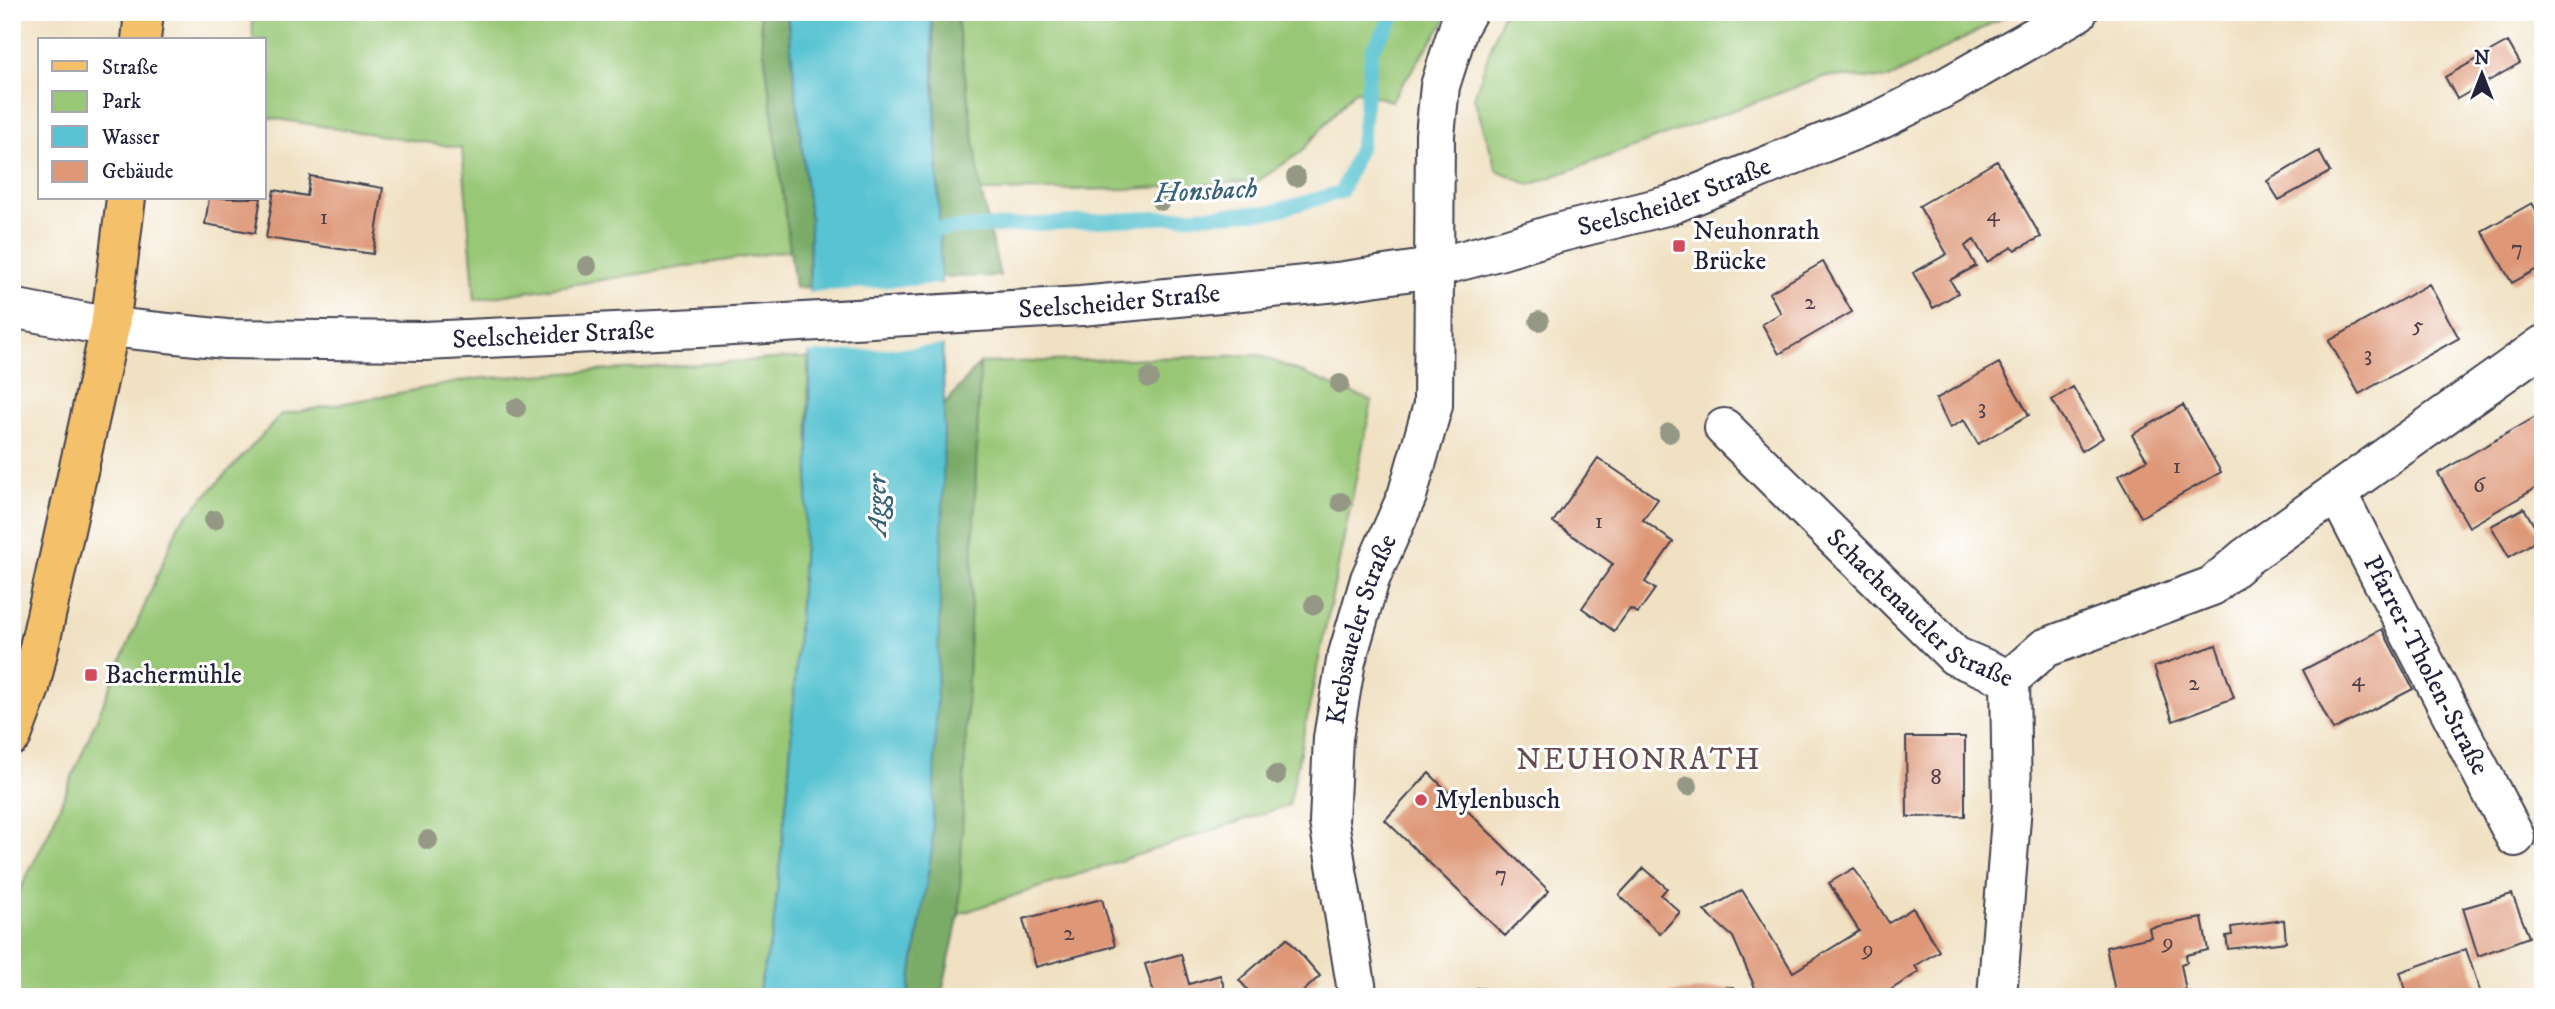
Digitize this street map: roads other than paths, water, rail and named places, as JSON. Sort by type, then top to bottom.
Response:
[{"type":"main road","points":[[141,38],[144,12]]},
{"type":"main road","points":[[12,736],[30,688],[110,327],[126,200]]},
{"type":"street","name":"Krebsaueler Straße","points":[[1358,997],[1329,821],[1333,738],[1346,661],[1370,579],[1407,496],[1433,405],[1435,135],[1440,86],[1459,26],[1467,12]]},
{"type":"street","name":"Seelscheider Straße","points":[[110,327],[226,339],[425,341],[1081,306],[1337,282],[1433,268],[1670,205],[1882,119],[1948,86],[2078,12]]},
{"type":"street","points":[[12,308],[110,327]]},
{"type":"street","points":[[2010,679],[2045,648],[2212,586],[2246,557],[2543,345]]},
{"type":"street","name":"Schachenaueler Straße","points":[[1724,428],[1955,656],[2010,679],[2012,805],[1997,997]]},
{"type":"street","name":"Pfarrer-Tholen-Straße","points":[[2337,494],[2515,837]]},
{"type":"water","name":"Agger","points":[[787,12],[931,12],[944,405],[943,503],[932,849],[908,997],[757,997],[773,930],[788,787],[809,467],[810,218]]},
{"type":"waterway","name":"Honsbach","points":[[922,230],[1271,212],[1341,192],[1361,145],[1372,49],[1397,12]]},
{"type":"place","name":"Neuhonrath Brücke","points":[[1679,246]]},
{"type":"place","name":"Bachermühle","points":[[91,675]]},
{"type":"place","name":"Mylenbusch","points":[[1421,800]]},
{"type":"district","name":"NEUHONRATH","points":[[1639,760]]}]
